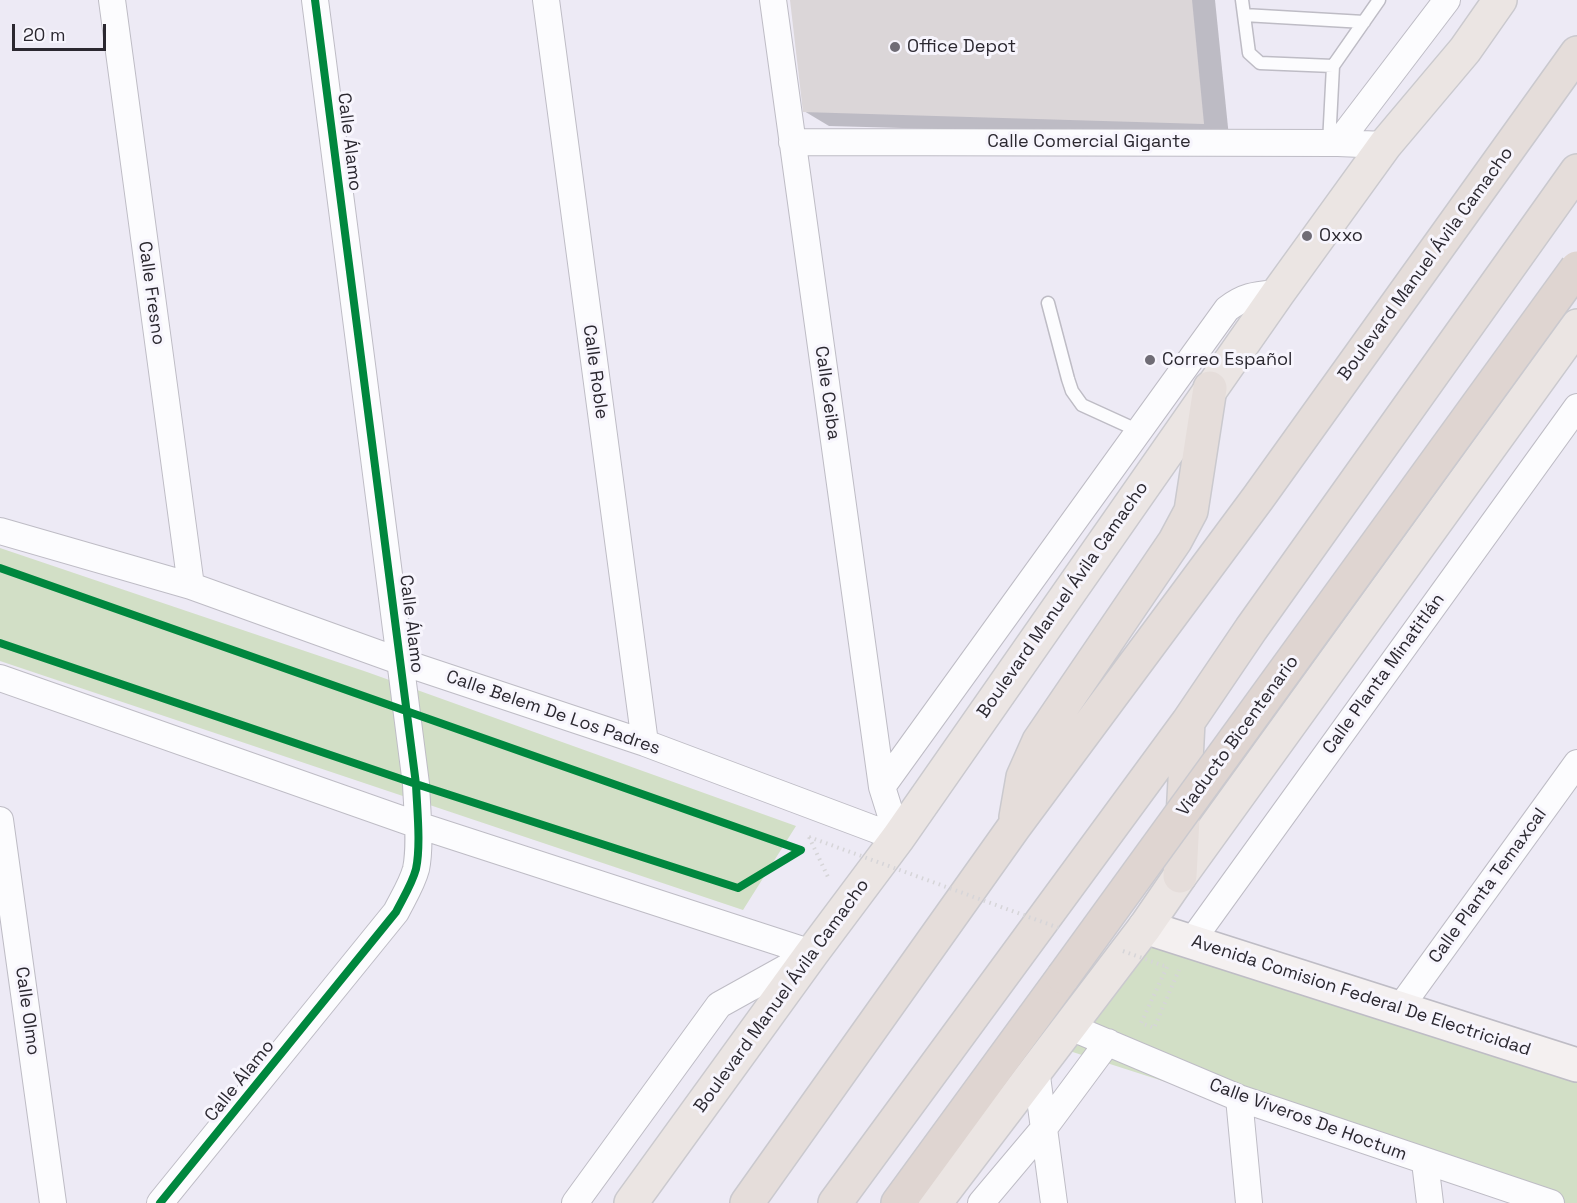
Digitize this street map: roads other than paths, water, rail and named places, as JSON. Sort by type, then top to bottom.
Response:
[{"type":"highway","name":"Boulevard Manuel Ávila Camacho","points":[[747,1203],[1014,827],[1258,498],[1577,53]]},
{"type":"highway","points":[[835,1203],[1188,722],[1251,629],[1577,171]]},
{"type":"highway","name":"Viaducto Bicentenario","points":[[898,1203],[1577,268]]},
{"type":"highway","points":[[1014,827],[1023,777],[1039,741],[1175,541],[1191,511],[1210,388]]},
{"type":"highway","points":[[1180,876],[1188,722]]},
{"type":"main road","name":"Boulevard Manuel Ávila Camacho","points":[[632,1203],[898,838],[1278,293],[1385,146],[1465,50],[1500,0]]},
{"type":"main road","points":[[935,1203],[1145,927],[1577,326]]},
{"type":"main road","name":"Avenida Comision Federal De Electricidad","points":[[1145,927],[1577,1065]]},
{"type":"street","name":"Calle Fresno","points":[[112,0],[191,586]]},
{"type":"street","name":"Calle Álamo","points":[[160,1203],[396,912],[416,868],[418,825],[416,784],[402,662],[315,0]]},
{"type":"street","name":"Calle Roble","points":[[546,0],[645,743]]},
{"type":"street","name":"Calle Ceiba","points":[[773,0],[882,787],[898,838]]},
{"type":"street","points":[[1334,143],[1447,0]]},
{"type":"street","name":"Calle Comercial Gigante","points":[[792,142],[1334,143],[1385,146]]},
{"type":"street","points":[[882,787],[1227,309],[1251,295],[1278,293]]},
{"type":"street","name":"Calle Planta Minatitlán","points":[[1191,942],[1577,406]]},
{"type":"street","name":"Calle Belem De Los Padres","points":[[0,531],[191,586],[402,662],[645,743],[898,838]]},
{"type":"street","points":[[0,678],[418,825],[812,953]]},
{"type":"street","name":"Calle Planta Temaxcal","points":[[1399,1009],[1577,763]]},
{"type":"street","name":"Calle Olmo","points":[[0,820],[53,1203]]},
{"type":"street","points":[[575,1203],[719,1005],[812,953]]},
{"type":"street","name":"Calle Viveros De Hoctum","points":[[1068,1026],[1239,1098],[1551,1203]]},
{"type":"street","points":[[981,1203],[1045,1127],[1108,1042]]},
{"type":"street","points":[[1036,1070],[1054,1203]]},
{"type":"street","points":[[1239,1098],[1249,1203]]},
{"type":"street","points":[[1425,1162],[1430,1203]]},
{"type":"lane","points":[[1242,0],[1249,53],[1260,63],[1333,66]]},
{"type":"lane","points":[[1334,143],[1333,66],[1379,0]]},
{"type":"lane","points":[[1244,15],[1364,22]]},
{"type":"lane","points":[[1048,303],[1072,391],[1082,405],[1139,431]]},
{"type":"place","name":"Office Depot","points":[[895,47]]},
{"type":"place","name":"Oxxo","points":[[1307,236]]},
{"type":"place","name":"Correo Español","points":[[1150,360]]}]
